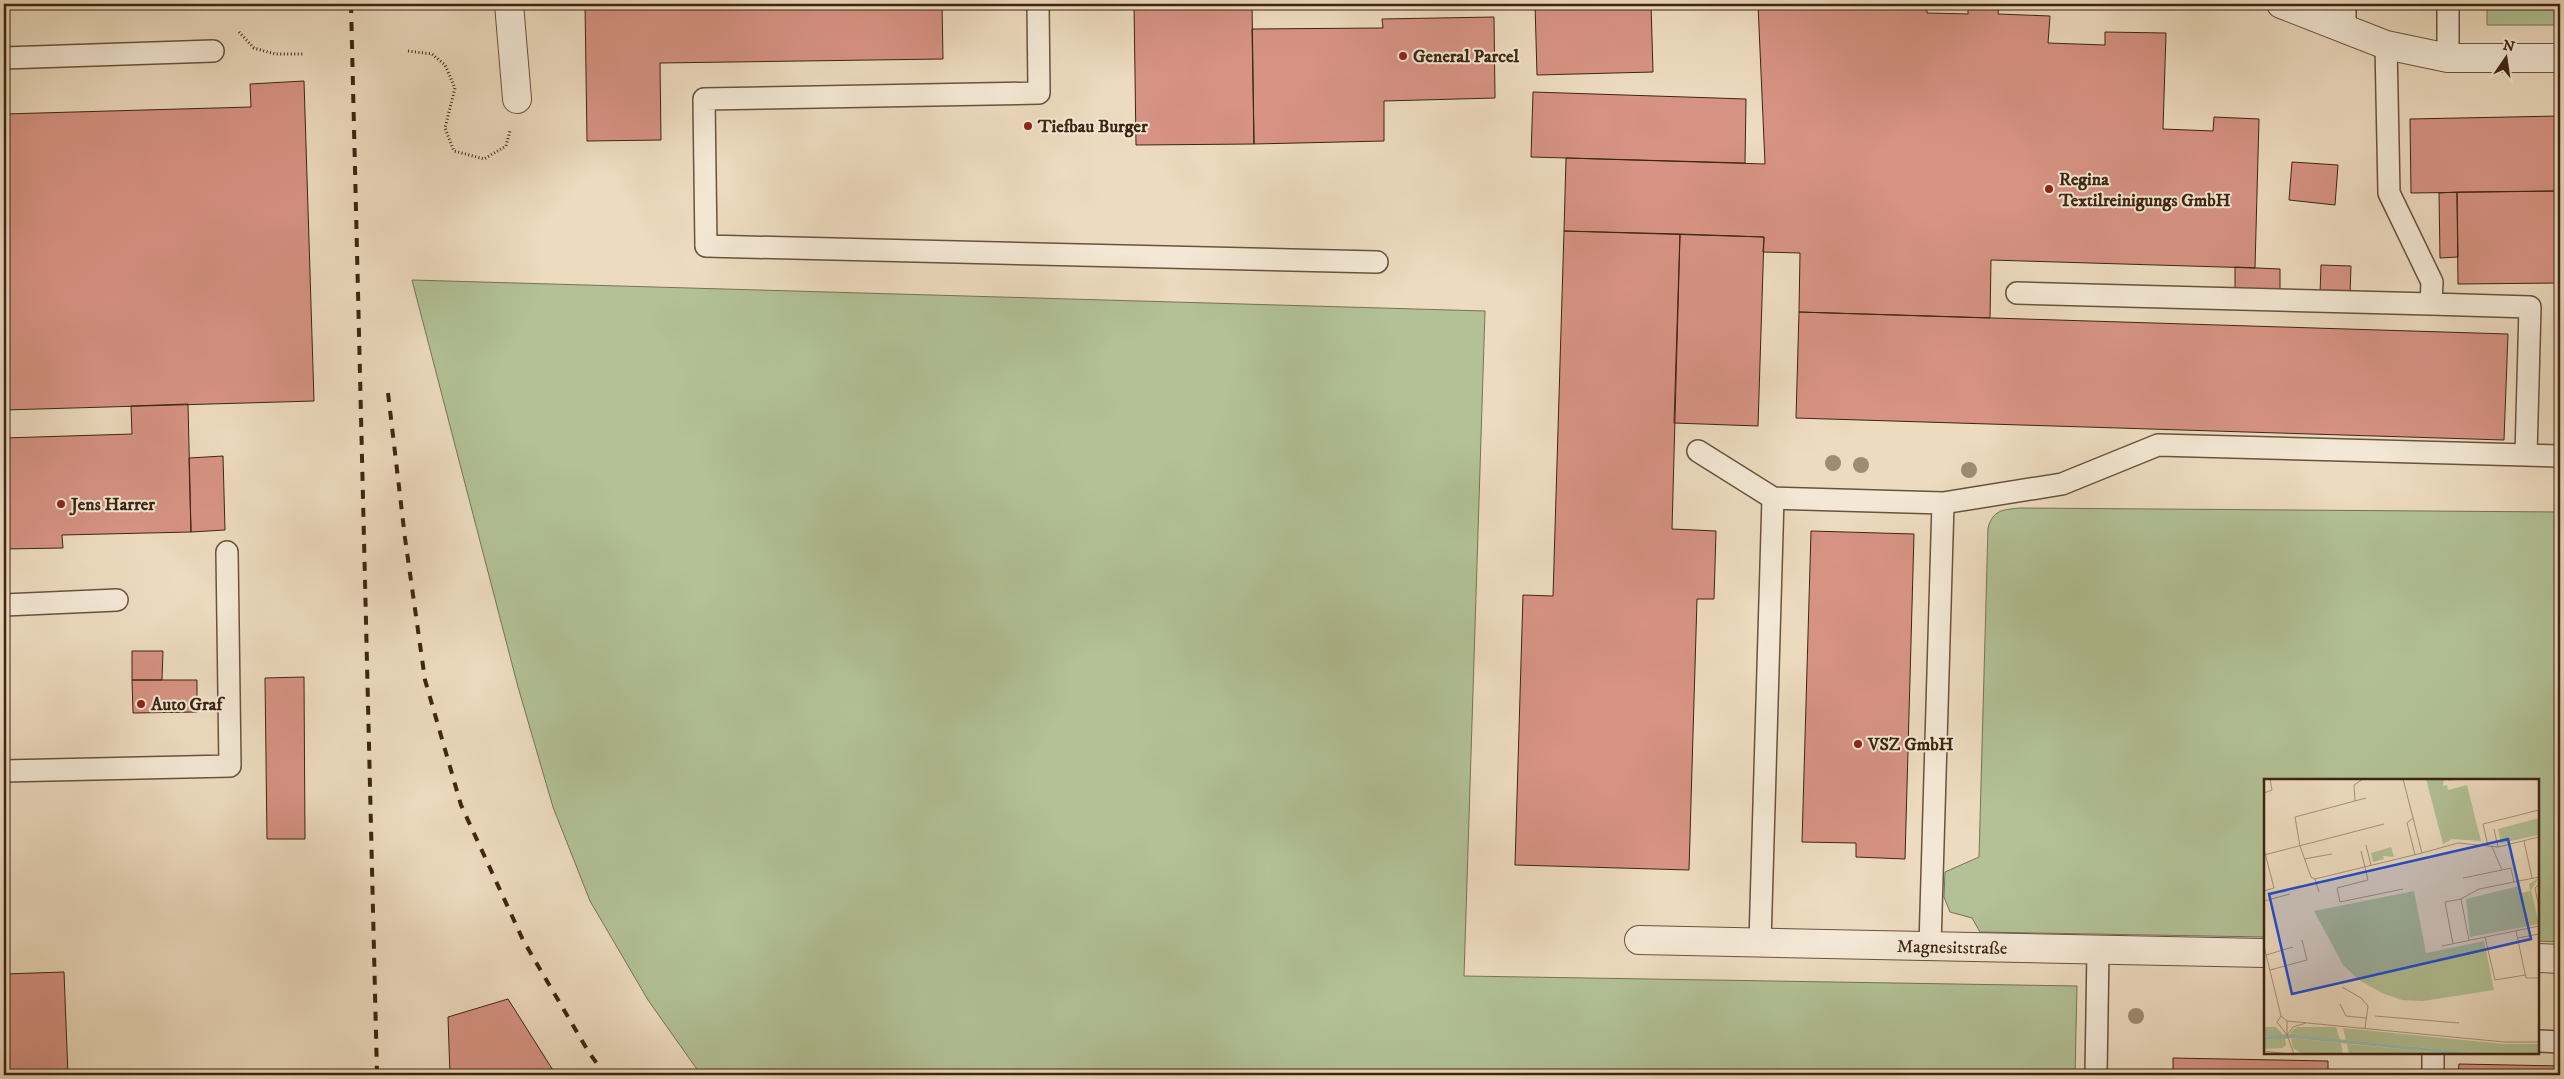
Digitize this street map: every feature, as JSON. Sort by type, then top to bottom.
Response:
[{"type":"street","points":[[510,4],[517,99]]},
{"type":"street","points":[[2281,4],[2345,17],[2386,45],[2448,58],[2560,58]]},
{"type":"street","name":"Magnesitstraße","points":[[1639,940],[2264,953]]},
{"type":"street","points":[[2539,958],[2560,959]]},
{"type":"lane","points":[[1038,4],[1040,94],[704,99],[706,246],[1377,262]]},
{"type":"lane","points":[[2448,5],[2448,58]]},
{"type":"lane","points":[[2386,45],[2388,193],[2432,282],[2431,304]]},
{"type":"lane","points":[[4,58],[213,51]]},
{"type":"lane","points":[[2018,293],[2530,308],[2526,455]]},
{"type":"lane","points":[[1698,452],[1774,498],[1943,503],[2062,484],[2158,445],[2560,456]]},
{"type":"lane","points":[[1760,942],[1774,498]]},
{"type":"lane","points":[[1930,946],[1943,503]]},
{"type":"lane","points":[[4,771],[230,766],[227,552]]},
{"type":"lane","points":[[4,605],[117,600]]},
{"type":"lane","points":[[2096,1075],[2098,950]]},
{"type":"lane","points":[[2539,1041],[2560,1042]]},
{"type":"lane","points":[[2433,1054],[2433,1075]]},
{"type":"path","points":[[2448,5],[2560,8]]},
{"type":"path","points":[[408,51],[432,54],[445,66],[454,88],[445,128],[454,151],[484,159],[506,146],[517,99]]},
{"type":"green space","points":[[2487,4],[2560,4],[2560,25],[2487,25]]},
{"type":"green space","points":[[412,280],[1485,311],[1464,976],[2077,986],[2075,1075],[701,1075],[648,1000],[590,901],[553,807],[518,687]]},
{"type":"green space","points":[[2008,509],[2560,512],[2560,942],[2539,941],[2539,779],[2264,779],[2264,937],[1980,932],[1972,918],[1950,912],[1944,897],[1945,872],[1979,857],[1988,528],[1996,514]]},
{"type":"building","points":[[169,4],[284,4],[169,7]]},
{"type":"building","points":[[585,4],[942,4],[943,59],[660,63],[661,140],[587,141]]},
{"type":"building","points":[[1134,4],[1252,4],[1254,144],[1136,145]]},
{"type":"building","points":[[1535,4],[1651,4],[1653,72],[1537,75]]},
{"type":"building","points":[[1758,4],[1927,4],[1927,13],[1968,14],[1968,4],[1999,4],[1998,14],[2050,16],[2048,43],[2105,45],[2105,32],[2166,33],[2163,129],[2213,131],[2214,117],[2259,119],[2255,268],[1991,260],[1990,318],[1799,312],[1800,253],[1763,252],[1764,237],[1564,231],[1566,158],[1765,164]]},
{"type":"building","points":[[1494,17],[1495,98],[1384,101],[1384,141],[1254,144],[1252,29],[1383,28],[1382,19]]},
{"type":"building","points":[[304,81],[314,401],[4,410],[4,114],[251,107],[250,84]]},
{"type":"building","points":[[1533,92],[1746,99],[1745,163],[1531,157]]},
{"type":"building","points":[[2560,116],[2560,191],[2411,193],[2410,119]]},
{"type":"building","points":[[2292,162],[2338,165],[2335,205],[2289,200]]},
{"type":"building","points":[[2560,191],[2560,283],[2458,284],[2457,192]]},
{"type":"building","points":[[2457,192],[2458,257],[2440,258],[2439,193]]},
{"type":"building","points":[[1564,231],[1680,234],[1672,529],[1716,531],[1714,599],[1697,599],[1689,870],[1515,865],[1523,595],[1553,596]]},
{"type":"building","points":[[1680,234],[1764,237],[1758,426],[1674,423]]},
{"type":"building","points":[[2321,265],[2351,266],[2350,295],[2320,294]]},
{"type":"building","points":[[2235,267],[2280,269],[2280,290],[2235,289]]},
{"type":"building","points":[[1799,312],[2508,334],[2504,440],[1796,418]]},
{"type":"building","points":[[188,404],[191,532],[62,535],[63,548],[4,549],[4,438],[132,434],[131,406]]},
{"type":"building","points":[[223,456],[225,530],[191,532],[189,458]]},
{"type":"building","points":[[1811,531],[1914,534],[1905,859],[1856,857],[1856,843],[1802,842]]},
{"type":"building","points":[[132,651],[163,651],[162,680],[132,680]]},
{"type":"building","points":[[304,677],[305,839],[267,839],[265,678]]},
{"type":"building","points":[[132,680],[197,680],[197,712],[133,713]]},
{"type":"building","points":[[64,972],[68,1075],[4,1075],[4,974]]},
{"type":"building","points":[[508,999],[556,1075],[450,1075],[448,1017]]},
{"type":"building","points":[[2173,1058],[2328,1061],[2328,1075],[2173,1075]]},
{"type":"building","points":[[2459,1064],[2560,1066],[2560,1075],[2458,1075]]},
{"type":"railway","points":[[351,4],[377,1075]]},
{"type":"railway","points":[[388,393],[405,538],[425,680],[461,805],[523,940],[588,1051],[605,1075]]},
{"type":"place","name":"General Parcel","points":[[1403,56]]},
{"type":"place","name":"Tiefbau Burger","points":[[1028,126]]},
{"type":"place","name":"Regina Textilreinigungs GmbH","points":[[2049,189]]},
{"type":"place","name":"Jens Harrer","points":[[61,504]]},
{"type":"place","name":"Auto Graf","points":[[141,704]]},
{"type":"place","name":"VSZ GmbH","points":[[1858,744]]}]
